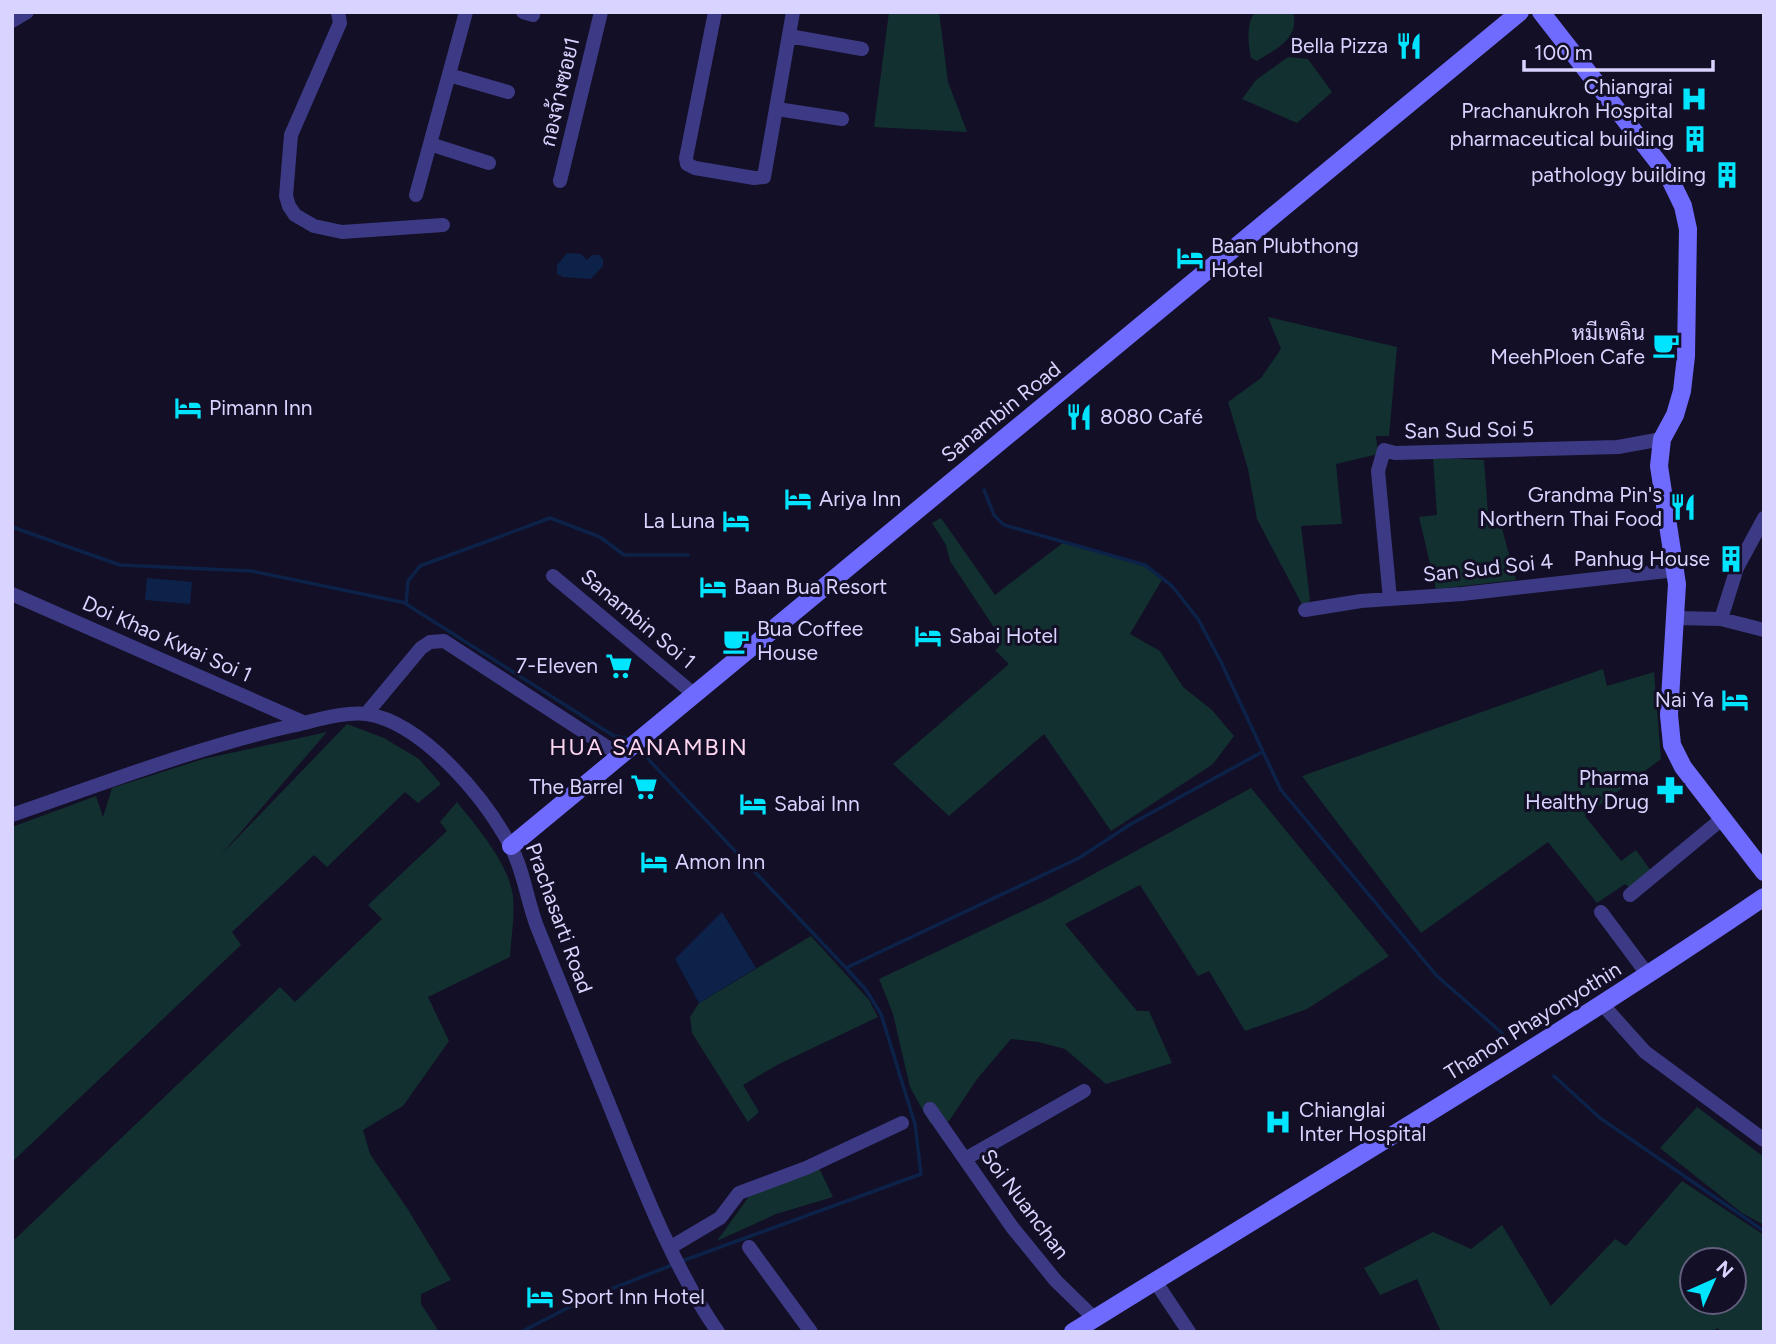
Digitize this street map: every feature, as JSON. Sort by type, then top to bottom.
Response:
[{"type":"street","points":[[12,22],[27,12]]},
{"type":"street","points":[[338,12],[340,23],[291,135],[286,196],[289,206],[295,215],[314,226],[341,232],[443,225]]},
{"type":"street","points":[[416,195],[467,12]]},
{"type":"street","name":"กองจ้างซอย1","points":[[560,181],[601,12]]},
{"type":"street","points":[[715,12],[687,164],[695,168],[754,178],[764,177],[793,12]]},
{"type":"street","name":"Sanambin Road","points":[[511,846],[1520,12]]},
{"type":"street","points":[[1541,12],[1668,175],[1683,206],[1688,229],[1686,356],[1682,391],[1675,415],[1662,439],[1659,466],[1678,584],[1669,715],[1672,745],[1684,767],[1764,872]]},
{"type":"street","points":[[789,36],[862,49]]},
{"type":"street","points":[[449,75],[508,92]]},
{"type":"street","points":[[777,109],[842,119]]},
{"type":"street","points":[[430,144],[489,163]]},
{"type":"street","name":"San Sud Soi 5","points":[[1390,599],[1378,471],[1384,450],[1395,453],[1422,453],[1618,447],[1662,439]]},
{"type":"street","points":[[1721,619],[1737,568],[1764,518]]},
{"type":"street","name":"San Sud Soi 4","points":[[1305,610],[1361,601],[1462,594],[1676,570]]},
{"type":"street","name":"Sanambin Soi 1","points":[[553,576],[695,695]]},
{"type":"street","name":"Doi Khao Kwai Soi 1","points":[[12,594],[305,723]]},
{"type":"street","points":[[1676,618],[1721,619],[1764,630]]},
{"type":"street","points":[[366,714],[421,648],[430,642],[444,642],[621,756]]},
{"type":"street","name":"Prachasarti Road","points":[[12,816],[182,755],[347,714],[366,714],[396,723],[420,737],[469,787],[511,846],[555,972],[645,1194],[718,1332]]},
{"type":"street","points":[[1630,895],[1723,818]]},
{"type":"street","name":"Thanon Phayonyothin","points":[[1073,1332],[1502,1068],[1764,897]]},
{"type":"street","points":[[1601,912],[1648,975]]},
{"type":"street","points":[[1602,1004],[1645,1052],[1764,1140]]},
{"type":"street","points":[[965,1159],[1084,1091]]},
{"type":"street","name":"Soi Nuanchan","points":[[930,1109],[1013,1227],[1056,1281],[1094,1318]]},
{"type":"street","points":[[676,1257],[720,1218],[740,1193],[817,1163],[902,1124]]},
{"type":"street","points":[[749,1247],[811,1332]]},
{"type":"street","points":[[1154,1281],[1189,1332]]},
{"type":"green space","points":[[889,12],[939,12],[948,82],[967,132],[874,127]]},
{"type":"green space","points":[[1255,12],[1293,12],[1294,21],[1290,36],[1285,42],[1257,61],[1251,58],[1249,40],[1250,22]]},
{"type":"green space","points":[[1288,57],[1308,59],[1332,92],[1297,123],[1242,99],[1256,80]]},
{"type":"green space","points":[[1268,317],[1397,347],[1389,436],[1376,436],[1378,454],[1336,464],[1342,524],[1301,526],[1310,600],[1305,610],[1257,519],[1248,469],[1228,402],[1261,378],[1281,349]]},
{"type":"green space","points":[[1433,458],[1484,460],[1488,513],[1498,514],[1516,580],[1436,589],[1419,517],[1437,515]]},
{"type":"green space","points":[[941,518],[995,595],[1064,542],[1145,565],[1163,578],[1130,634],[1160,651],[1183,687],[1212,710],[1234,736],[1213,764],[1111,831],[1044,734],[949,816],[893,764],[1009,664],[995,650],[999,647],[999,635],[950,561],[946,545],[932,523]]},
{"type":"green space","points":[[1603,669],[1607,686],[1654,672],[1661,759],[1585,816],[1621,861],[1636,850],[1654,875],[1634,891],[1625,884],[1597,903],[1548,842],[1421,933],[1302,776]]},
{"type":"green space","points":[[347,724],[384,738],[419,759],[441,784],[418,803],[405,792],[327,867],[314,855],[232,932],[241,945],[12,1162],[12,827],[96,796],[103,817],[112,788],[203,759],[327,732],[221,855]]},
{"type":"green space","points":[[1251,788],[1389,956],[1307,1009],[1245,1031],[1209,971],[1198,976],[1140,885],[1065,924],[1137,1011],[1149,1011],[1172,1063],[1106,1084],[1065,1049],[1011,1039],[977,1079],[949,1121],[930,1123],[910,1087],[893,1014],[879,979],[1048,899]]},
{"type":"green space","points":[[457,802],[491,846],[510,884],[514,911],[510,957],[428,997],[449,1041],[403,1106],[363,1130],[370,1154],[451,1280],[421,1294],[421,1304],[439,1332],[12,1332],[12,1242],[280,987],[295,1002],[382,919],[368,905],[447,831],[440,822]]},
{"type":"green space","points":[[811,936],[869,1000],[878,1017],[777,1065],[743,1085],[759,1112],[748,1122],[692,1033],[690,1017],[699,1003]]},
{"type":"green space","points":[[1697,1107],[1764,1157],[1764,1225],[1742,1213],[1660,1148]]},
{"type":"green space","points":[[819,1168],[833,1197],[776,1214],[717,1241],[750,1195]]},
{"type":"green space","points":[[1682,1181],[1764,1235],[1764,1332],[1722,1332],[1717,1328],[1713,1332],[1441,1332],[1417,1279],[1380,1295],[1364,1268],[1433,1232],[1471,1249],[1502,1225],[1551,1306],[1615,1239],[1626,1246]]},
{"type":"water","points":[[567,253],[581,254],[587,260],[592,255],[599,255],[603,259],[603,266],[591,279],[563,277],[557,274],[557,265]]},
{"type":"water","points":[[147,578],[192,582],[190,604],[145,600]]},
{"type":"water","points":[[722,912],[756,968],[699,1003],[675,959]]},
{"type":"waterway","points":[[984,490],[994,515],[1004,525],[1145,565],[1172,586],[1198,619],[1221,662],[1281,790],[1437,976],[1502,1033]]},
{"type":"waterway","points":[[629,739],[614,736],[406,604],[408,581],[420,566],[550,518],[600,537],[624,555],[688,555]]},
{"type":"waterway","points":[[12,527],[120,565],[252,571],[406,603]]},
{"type":"waterway","points":[[648,759],[846,968],[1079,858],[1131,824],[1262,752]]},
{"type":"waterway","points":[[682,1261],[921,1174],[915,1124],[881,1014],[866,990],[846,968]]},
{"type":"waterway","points":[[1554,1076],[1600,1118],[1764,1231]]},
{"type":"waterway","points":[[521,1332],[585,1299],[675,1264]]},
{"type":"place","name":"Bella Pizza","points":[[1409,46]]},
{"type":"place","name":"Chiangrai Prachanukroh Hospital","points":[[1694,99]]},
{"type":"place","name":"pharmaceutical building","points":[[1695,139]]},
{"type":"place","name":"pathology building","points":[[1727,175]]},
{"type":"place","name":"Baan Plubthong Hotel","points":[[1190,258]]},
{"type":"place","name":"หมีเพลิน MeehPloen Cafe","points":[[1666,345]]},
{"type":"place","name":"Pimann Inn","points":[[188,408]]},
{"type":"place","name":"8080 Café","points":[[1079,417]]},
{"type":"place","name":"Ariya Inn","points":[[798,499]]},
{"type":"place","name":"Grandma Pin's Northern Thai Food","points":[[1683,507]]},
{"type":"place","name":"La Luna","points":[[736,521]]},
{"type":"place","name":"Panhug House","points":[[1731,559]]},
{"type":"place","name":"Baan Bua Resort","points":[[713,587]]},
{"type":"place","name":"Sabai Hotel","points":[[928,636]]},
{"type":"place","name":"Bua Coffee House","points":[[736,641]]},
{"type":"place","name":"7-Eleven","points":[[619,666]]},
{"type":"place","name":"Nai Ya","points":[[1735,700]]},
{"type":"place","name":"The Barrel","points":[[644,787]]},
{"type":"place","name":"Pharma Healthy Drug","points":[[1670,790]]},
{"type":"place","name":"Sabai Inn","points":[[753,804]]},
{"type":"place","name":"Amon Inn","points":[[654,862]]},
{"type":"place","name":"Chianglai Inter Hospital","points":[[1278,1122]]},
{"type":"place","name":"Sport Inn Hotel","points":[[540,1297]]},
{"type":"district","name":"HUA SANAMBIN","points":[[649,747]]}]
